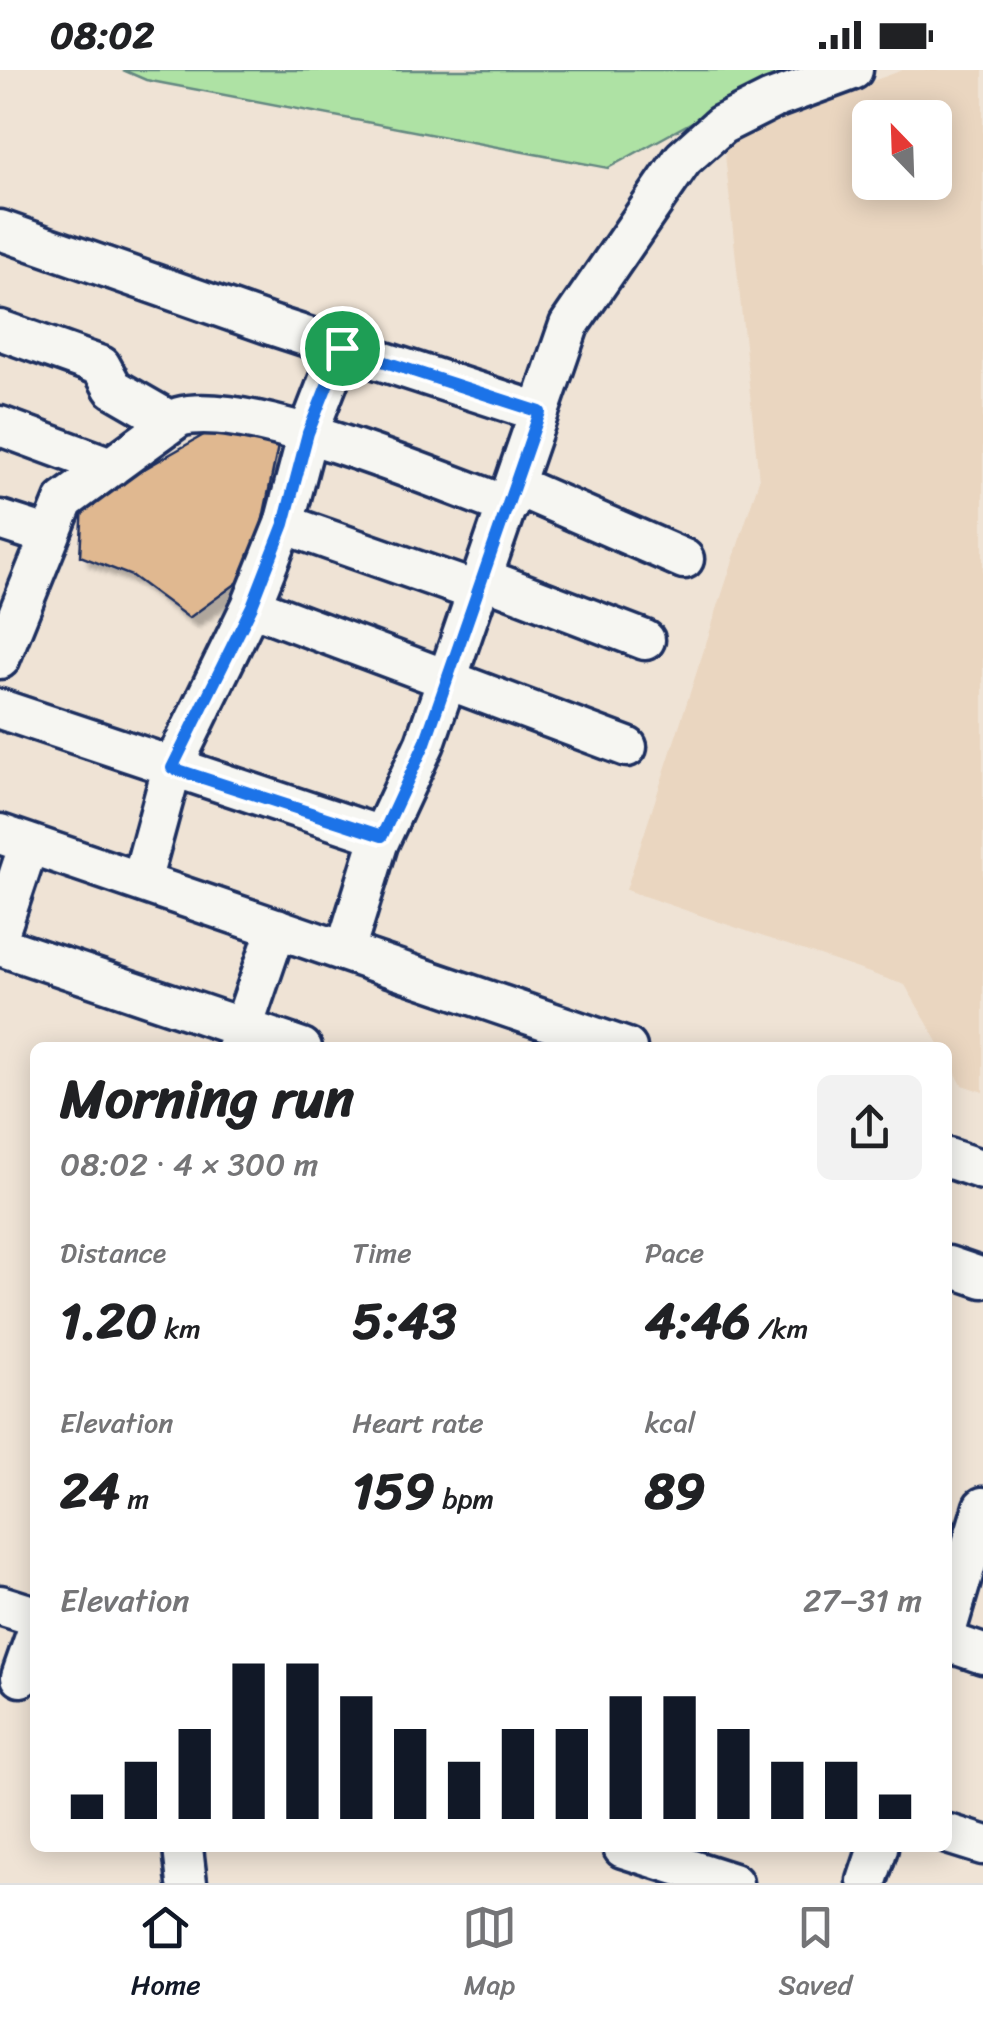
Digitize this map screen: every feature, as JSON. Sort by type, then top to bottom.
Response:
[{"type":"street","points":[[344,952],[382,836],[425,743],[569,325],[682,159],[737,117],[854,70]]},
{"type":"street","points":[[0,230],[540,412]]},
{"type":"street","points":[[0,330],[101,366],[113,388],[172,422]]},
{"type":"street","points":[[141,882],[172,768],[252,606],[284,524],[308,433],[342,348]]},
{"type":"street","points":[[0,659],[9,611],[64,502],[172,422],[200,411],[308,433],[511,496],[684,558]]},
{"type":"street","points":[[0,426],[111,467]]},
{"type":"street","points":[[0,520],[50,536]]},
{"type":"street","points":[[284,524],[645,640]]},
{"type":"street","points":[[252,606],[627,747]]},
{"type":"street","points":[[0,710],[382,836]]},
{"type":"street","points":[[0,931],[15,839],[344,952],[551,1035],[591,1042]]},
{"type":"street","points":[[240,1038],[277,928]]},
{"type":"street","points":[[0,946],[240,1038],[265,1042]]},
{"type":"street","points":[[952,1159],[983,1170]]},
{"type":"street","points":[[952,1267],[983,1278]]},
{"type":"street","points":[[952,1612],[983,1507]]},
{"type":"street","points":[[0,1605],[30,1614]]},
{"type":"street","points":[[952,1643],[983,1654]]},
{"type":"street","points":[[21,1678],[30,1651]]},
{"type":"street","points":[[952,1835],[983,1845]]},
{"type":"street","points":[[183,1852],[187,1883]]},
{"type":"street","points":[[635,1852],[733,1883]]},
{"type":"shaded area","points":[[903,70],[983,70],[983,1092],[962,1085],[952,1066],[952,1042],[938,1042],[905,985],[626,890],[759,480],[723,135]]},
{"type":"green space","points":[[123,70],[787,70],[608,168],[146,80]]},
{"type":"building","points":[[209,432],[278,446],[252,572],[189,618],[132,576],[80,556],[83,504]]},
{"type":"building","points":[[952,1517],[970,1543],[952,1599]]},
{"type":"route","points":[[342,348],[540,412],[425,743],[382,836],[172,768],[252,606],[284,524],[308,433],[342,348]]}]
